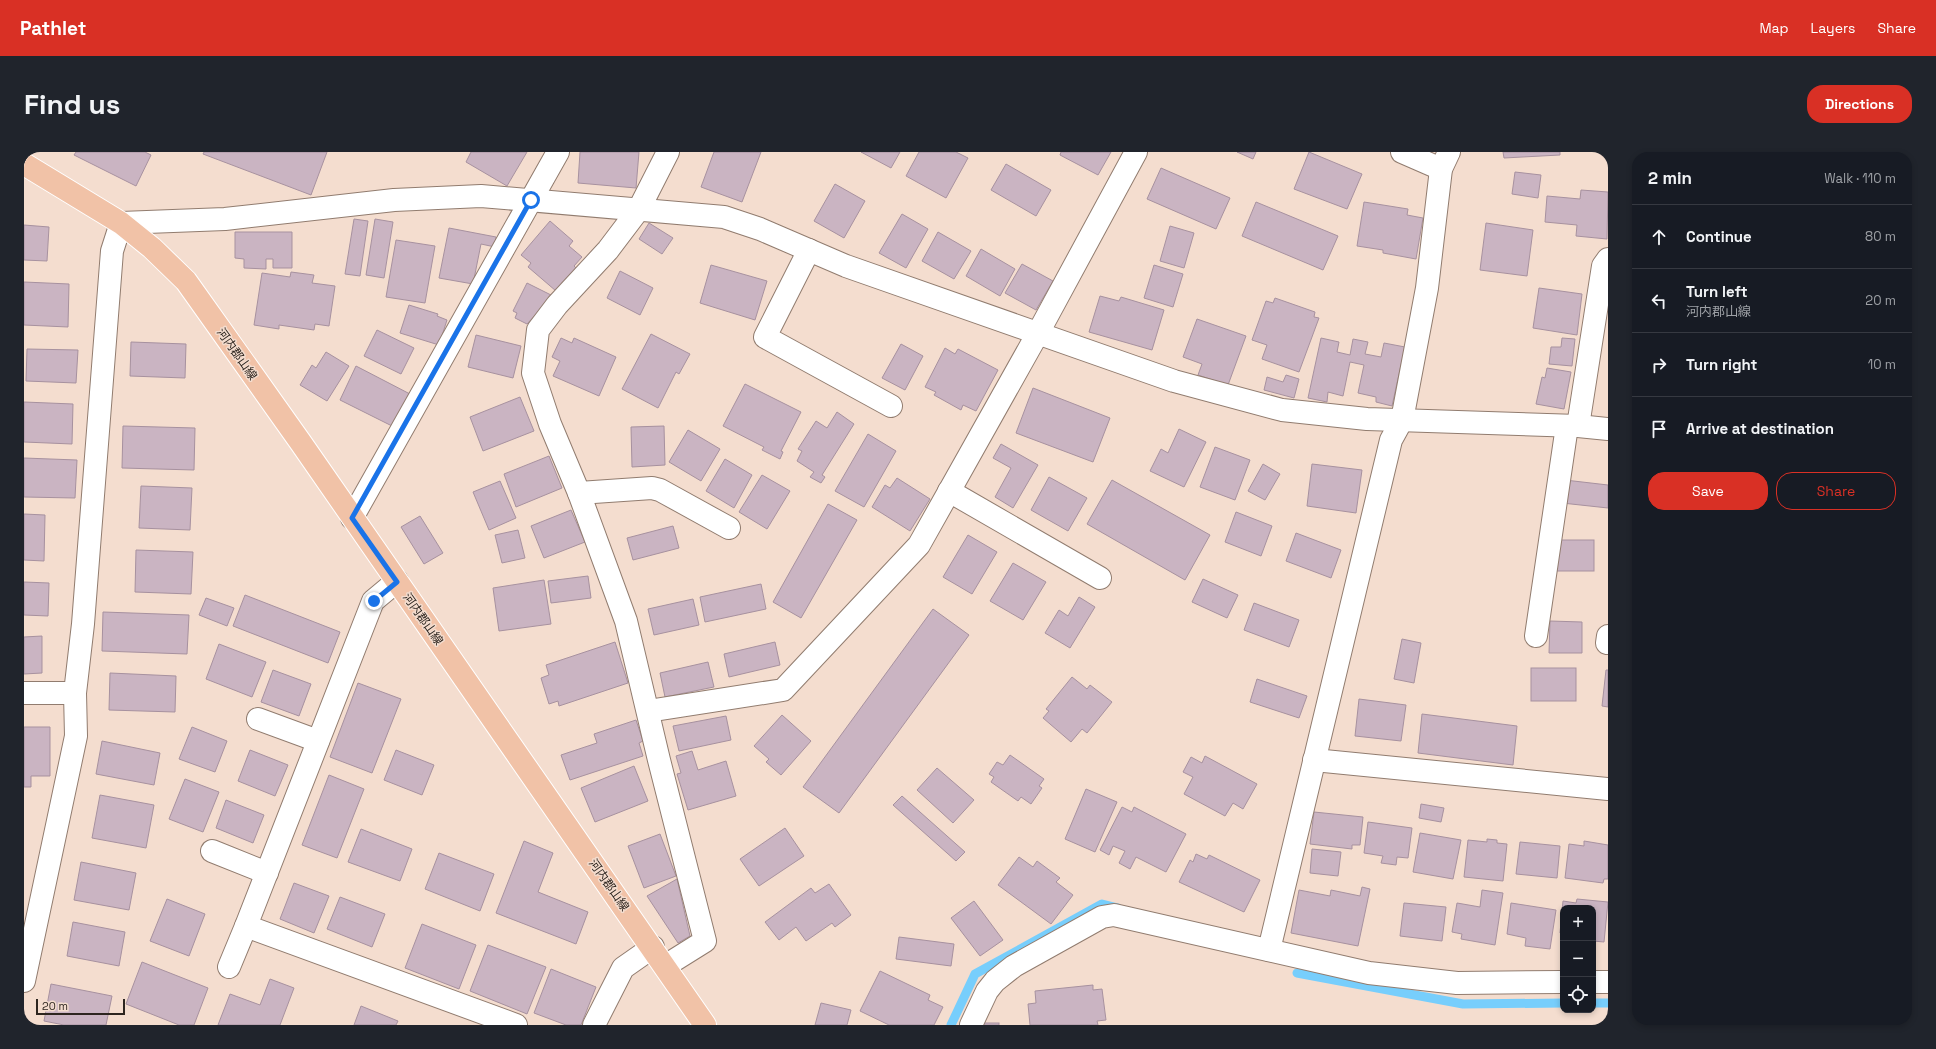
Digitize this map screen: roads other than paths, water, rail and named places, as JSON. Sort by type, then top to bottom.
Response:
[{"type":"main road","name":"河内郡山線","points":[[24,164],[121,223],[152,248],[186,281],[653,947],[705,1025]]},
{"type":"street","points":[[352,518],[558,152]]},
{"type":"street","points":[[666,966],[705,941],[626,621],[579,493],[550,424],[533,373],[538,330],[556,305],[608,250],[639,209],[668,152]]},
{"type":"street","points":[[648,711],[783,690],[919,545],[1038,333],[1136,152]]},
{"type":"street","points":[[1269,950],[1391,440],[1402,420],[1427,288],[1445,161],[1402,152]]},
{"type":"street","points":[[24,981],[33,897],[76,736],[75,694],[83,624],[112,250],[121,223],[225,219],[394,200],[481,196],[724,217],[760,229],[846,266],[1174,381],[1282,410],[1367,419],[1572,426],[1608,429]]},
{"type":"street","points":[[809,250],[765,337],[891,406]]},
{"type":"street","points":[[1536,636],[1572,426],[1603,266],[1608,259]]},
{"type":"street","points":[[579,493],[652,488],[660,490],[729,528]]},
{"type":"street","points":[[949,491],[1100,578]]},
{"type":"street","points":[[229,967],[374,601],[397,582]]},
{"type":"street","points":[[24,694],[75,694]]},
{"type":"street","points":[[258,719],[318,741]]},
{"type":"street","points":[[1314,760],[1608,789]]},
{"type":"street","points":[[212,851],[267,873]]},
{"type":"street","points":[[971,1025],[987,991],[999,978],[1014,966],[1102,917],[1114,915],[1369,973],[1457,983],[1560,982]]},
{"type":"street","points":[[246,926],[516,1025]]},
{"type":"street","points":[[594,1025],[623,968],[653,947]]},
{"type":"street","points":[[1596,982],[1608,982]]},
{"type":"waterway","points":[[951,1025],[975,974],[1102,904],[1118,908]]},
{"type":"waterway","points":[[1297,973],[1463,1004],[1560,1003]]},
{"type":"waterway","points":[[1596,1003],[1608,1003]]}]
